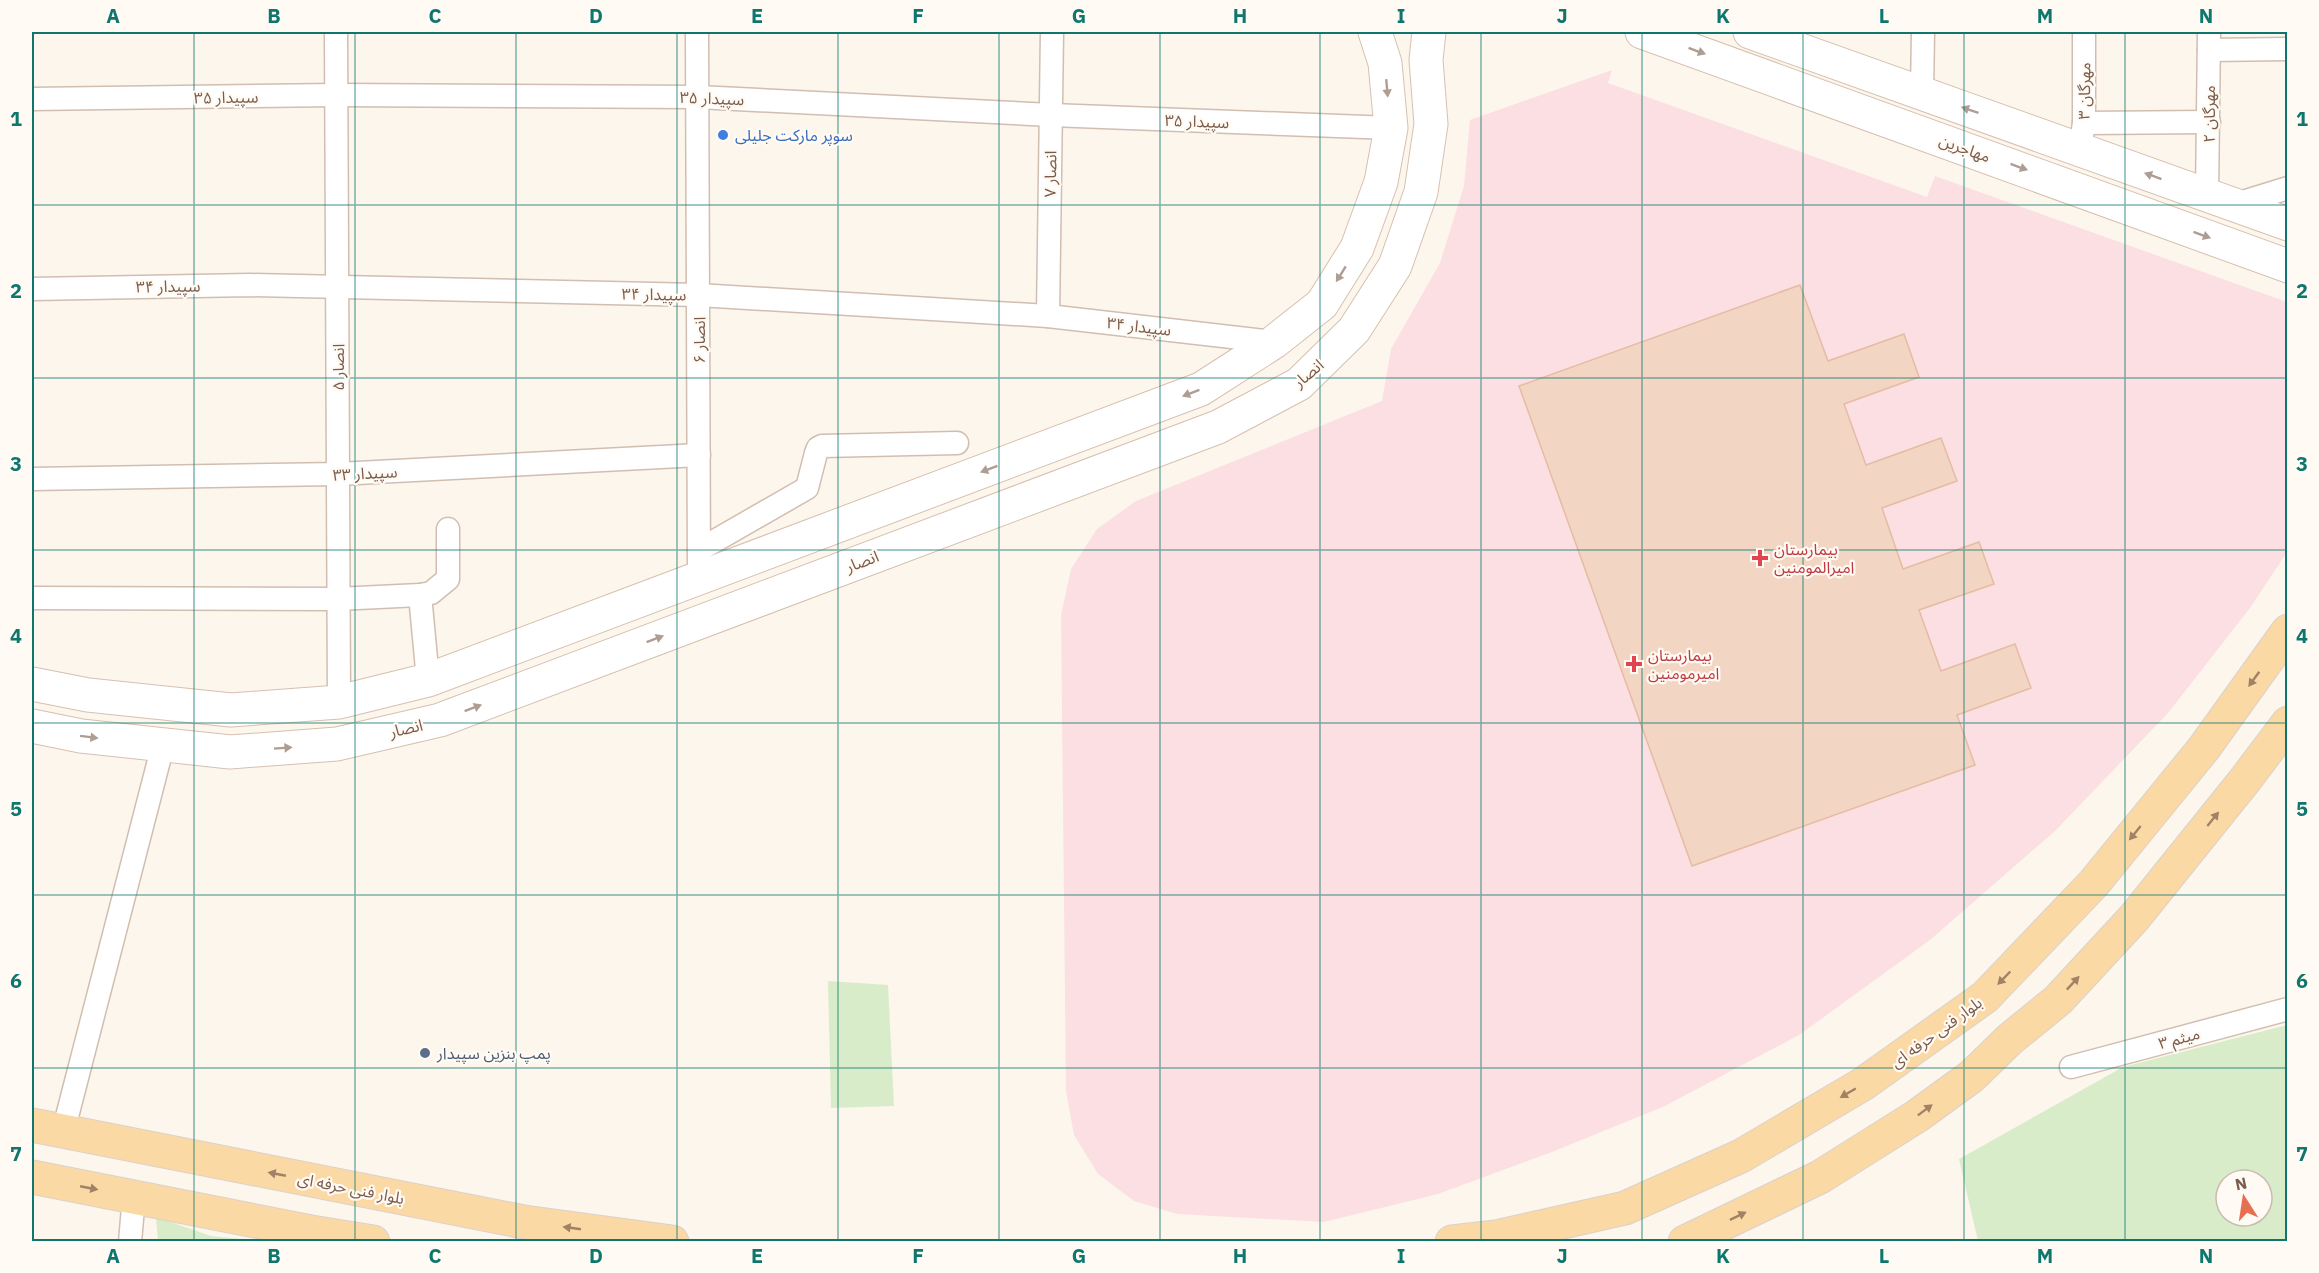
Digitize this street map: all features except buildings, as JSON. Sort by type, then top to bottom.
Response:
[{"type":"main road","points":[[32,684],[88,695],[231,710],[339,702],[428,680],[699,564],[1035,452],[1201,389],[1274,342],[1322,304],[1357,248],[1381,182],[1391,128],[1385,63],[1375,32]]},
{"type":"main road","name":"انصار","points":[[32,726],[81,736],[230,752],[337,744],[440,720],[1228,422],[1299,384],[1354,330],[1395,266],[1421,192],[1431,124],[1426,60],[1429,32]]},
{"type":"main road","name":"مهاجرین","points":[[1642,32],[1907,126],[2288,266]]},
{"type":"main road","points":[[1750,32],[1789,39],[1922,93],[2082,136],[2220,201],[2288,224]]},
{"type":"main road","points":[[1907,126],[1922,93]]},
{"type":"main road","points":[[2068,185],[2082,136]]},
{"type":"main road","points":[[1035,452],[1050,490]]},
{"type":"main road","points":[[699,564],[703,621]]},
{"type":"main road","name":"بلوار فنی حرفه ای","points":[[1452,1242],[1496,1237],[1625,1208],[1741,1156],[1863,1084],[1985,997],[2094,883],[2204,748],[2288,631]]},
{"type":"main road","points":[[1685,1242],[1820,1177],[1917,1116],[1972,1076],[2010,1039],[2058,999],[2134,918],[2288,723]]},
{"type":"main road","name":"بلوار فنی حرفه ای","points":[[32,1125],[524,1222],[672,1242]]},
{"type":"main road","points":[[32,1177],[373,1242]]},
{"type":"street","name":"انصار ۵","points":[[336,32],[339,702]]},
{"type":"street","name":"انصار ۶","points":[[697,32],[699,564]]},
{"type":"street","name":"انصار ۷","points":[[1048,316],[1052,32]]},
{"type":"street","points":[[1922,93],[1923,32]]},
{"type":"street","name":"مهرگان ۳","points":[[2082,136],[2084,32]]},
{"type":"street","points":[[2209,41],[2288,50]]},
{"type":"street","name":"مهرگان ۲","points":[[2209,41],[2209,122],[2220,201]]},
{"type":"street","name":"سپیدار ۳۵","points":[[32,99],[337,95],[698,97],[1051,115],[1391,128]]},
{"type":"street","points":[[2082,136],[2209,122]]},
{"type":"street","points":[[2220,201],[2288,188]]},
{"type":"street","name":"سپیدار ۳۴","points":[[32,289],[227,285],[698,295],[1048,316],[1274,342]]},
{"type":"street","points":[[699,564],[807,488],[816,453],[822,446],[957,443]]},
{"type":"street","name":"سپیدار ۳۳","points":[[32,479],[338,474],[699,455]]},
{"type":"street","points":[[32,598],[337,598],[420,595],[431,592],[448,579],[448,529]]},
{"type":"street","points":[[420,595],[428,680]]},
{"type":"street","points":[[63,1132],[163,745]]},
{"type":"street","name":"میثم ۳","points":[[2071,1067],[2288,1010]]},
{"type":"street","points":[[130,1242],[134,1197]]},
{"type":"shaded area","name":"بیمارستان امیرمومنین","points":[[1612,70],[1608,83],[1927,197],[1935,176],[2287,302],[2287,552],[2250,608],[2168,713],[2055,831],[1930,940],[1799,1035],[1665,1106],[1552,1152],[1438,1194],[1324,1222],[1177,1214],[1134,1201],[1098,1174],[1074,1135],[1066,1091],[1061,615],[1071,569],[1097,529],[1136,501],[1382,401],[1391,349],[1440,263],[1464,186],[1470,120]]},
{"type":"green space","points":[[828,981],[888,985],[894,1106],[831,1108]]},
{"type":"green space","points":[[2287,1025],[2287,1241],[1978,1241],[1959,1159],[2123,1067]]},
{"type":"green space","points":[[156,1217],[211,1236],[260,1241],[158,1241]]},
{"type":"place","name":"سوپر مارکت جلیلی","points":[[723,135]]},
{"type":"place","name":"بیمارستان امیرالمومنین","points":[[1760,558]]},
{"type":"place","name":"بیمارستان امیرمومنین","points":[[1634,664]]},
{"type":"place","name":"پمپ بنزین سپیدار","points":[[425,1053]]}]
